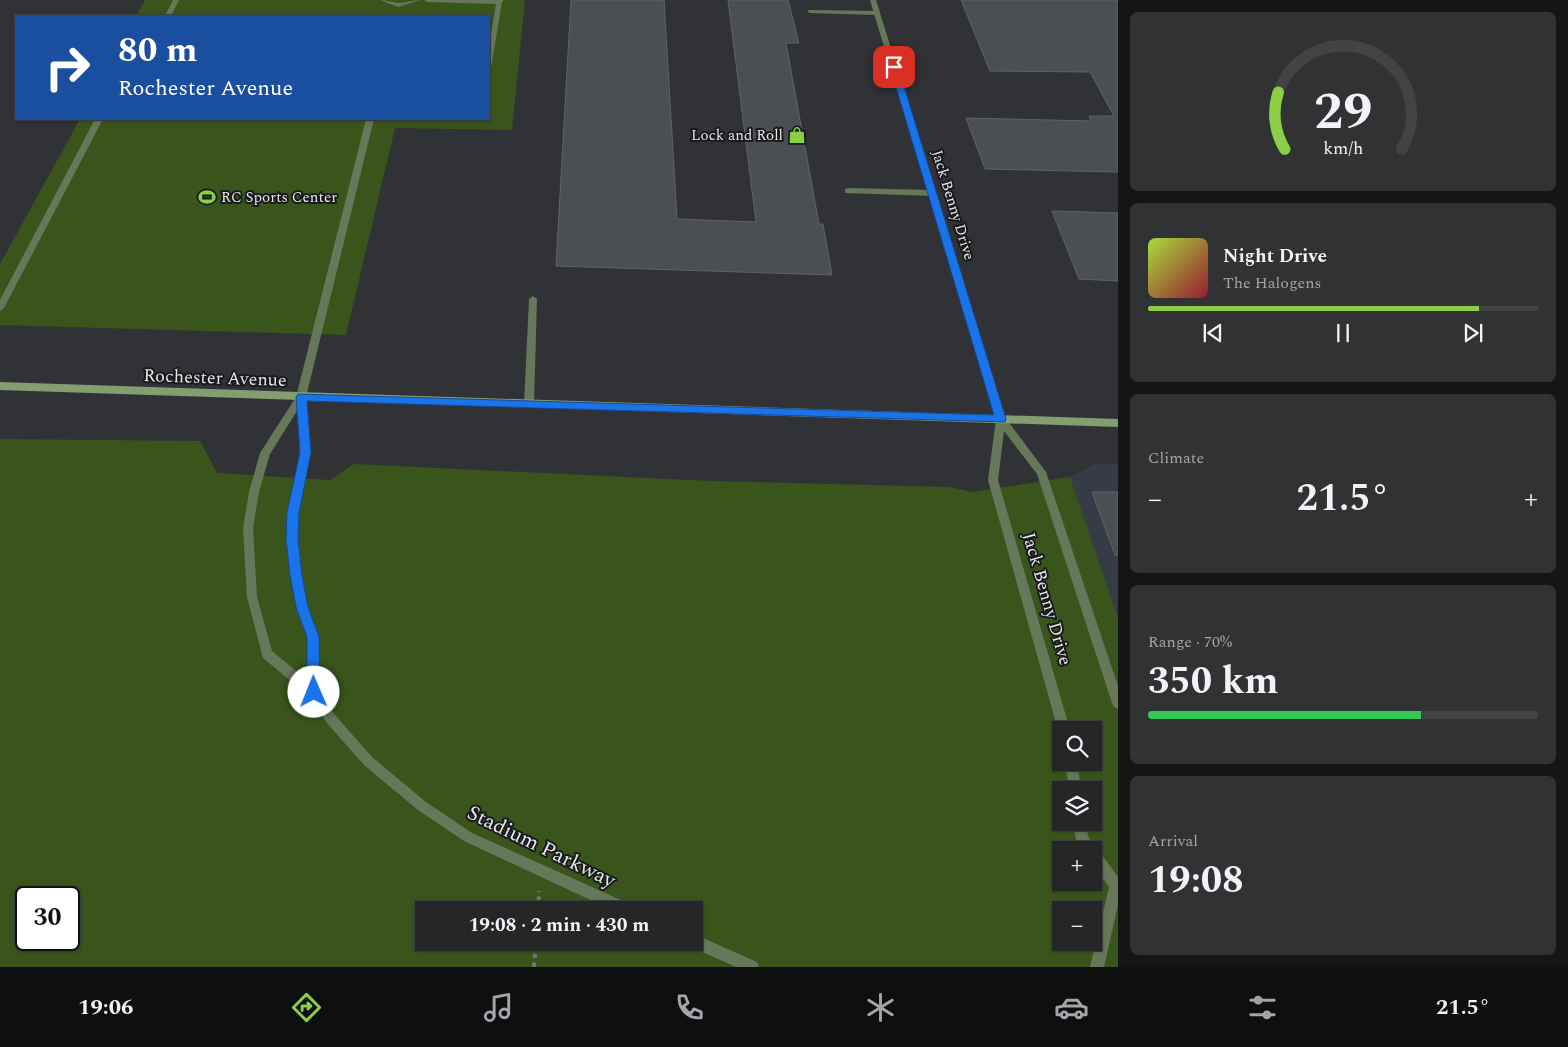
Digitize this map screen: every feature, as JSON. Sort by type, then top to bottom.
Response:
[{"type":"main road","name":"Rochester Avenue","points":[[0,386],[1118,423]]},
{"type":"street","points":[[168,15],[176,0]]},
{"type":"street","points":[[383,0],[401,8],[417,0]]},
{"type":"street","points":[[427,0],[500,1],[490,61]]},
{"type":"street","name":"Jack Benny Drive","points":[[873,0],[1001,419],[1041,472],[1118,703]]},
{"type":"street","points":[[810,11],[877,13]]},
{"type":"street","points":[[0,308],[98,120]]},
{"type":"street","points":[[314,692],[313,637],[302,607],[292,539],[293,513],[305,452],[302,397],[370,120]]},
{"type":"street","points":[[848,191],[932,193]]},
{"type":"street","points":[[529,404],[533,299]]},
{"type":"street","name":"Stadium Parkway","points":[[302,397],[265,453],[254,492],[248,528],[252,598],[267,654],[314,692],[332,719],[368,761],[422,806],[468,837],[607,901]]},
{"type":"street","name":"Jack Benny Drive","points":[[1001,419],[993,480],[1061,721]]},
{"type":"street","points":[[1097,967],[1117,885],[1102,866]]},
{"type":"street","points":[[703,945],[752,967]]},
{"type":"path","points":[[534,967],[535,951]]},
{"type":"shaded area","points":[[1095,464],[1118,464],[1118,618],[1070,477]]},
{"type":"green space","name":"RC Sports Center","points":[[145,0],[525,0],[512,130],[395,128],[346,335],[0,325],[0,264],[79,120],[490,120],[490,15],[137,15]]},
{"type":"green space","points":[[0,439],[200,441],[217,473],[330,480],[354,464],[710,481],[950,487],[972,492],[1070,477],[1118,618],[1118,967],[0,967]]},
{"type":"building","points":[[571,0],[664,0],[677,219],[756,222],[728,0],[788,0],[799,43],[786,43],[819,224],[823,224],[832,275],[556,266]]},
{"type":"building","points":[[961,0],[1118,0],[1118,172],[985,169],[966,118],[1091,121],[1089,116],[1114,116],[1090,72],[990,71]]},
{"type":"building","points":[[1052,211],[1118,213],[1118,281],[1079,279]]},
{"type":"building","points":[[1092,492],[1118,492],[1118,555],[1115,555]]},
{"type":"place","name":"Lock and Roll","points":[[797,135]]},
{"type":"place","name":"RC Sports Center","points":[[207,197]]},
{"type":"route","points":[[314,692],[313,637],[302,607],[292,539],[293,513],[305,452],[302,397],[1001,419],[894,67]]}]
